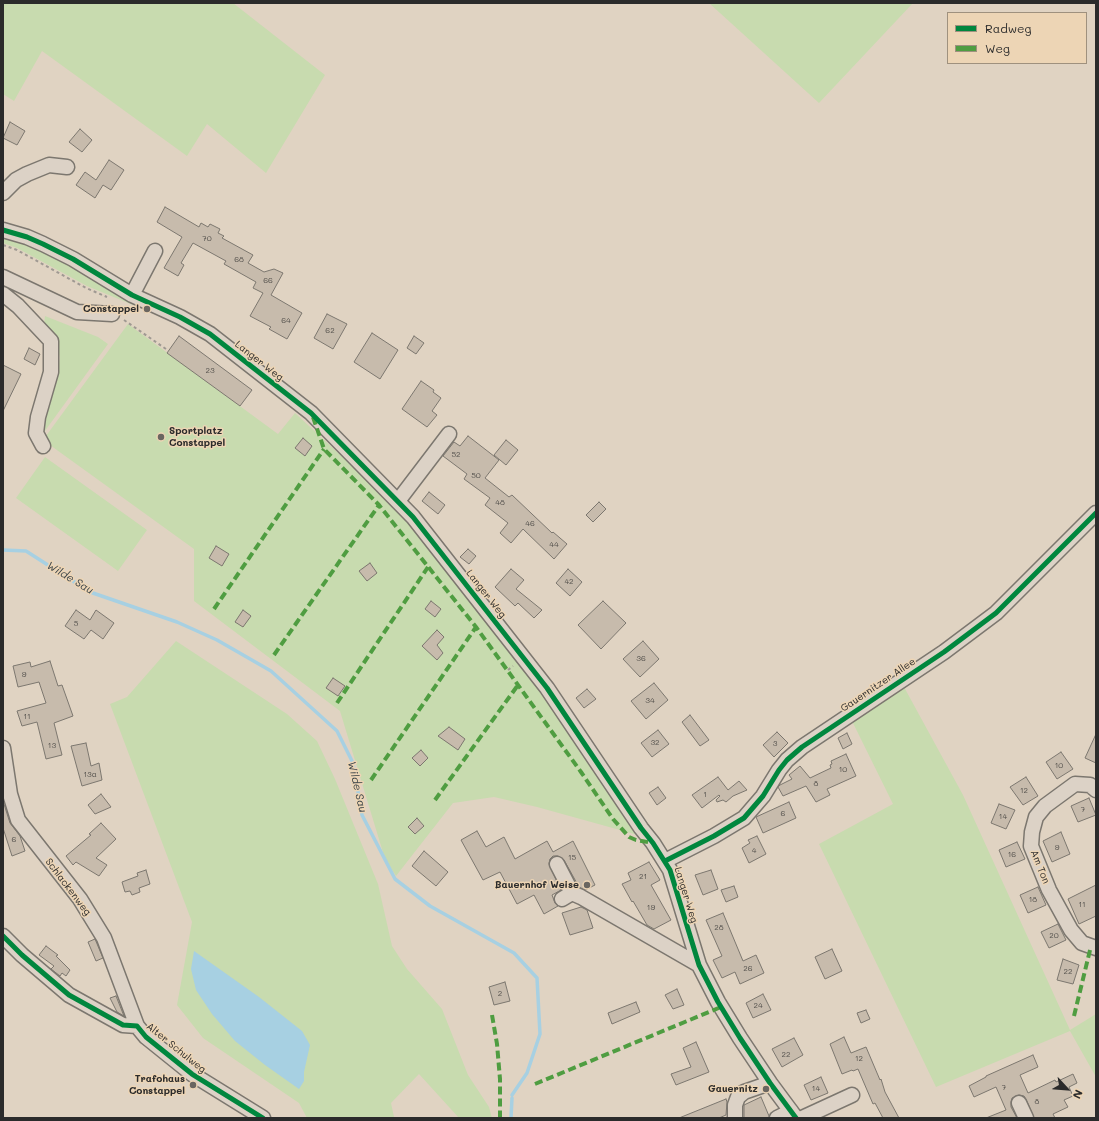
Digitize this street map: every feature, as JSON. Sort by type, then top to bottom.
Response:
[{"type":"street","points":[[3,193],[16,180],[49,165],[67,167]]},
{"type":"street","name":"Langer Weg","points":[[3,230],[27,237],[43,244],[132,295],[180,317],[210,334],[312,414],[413,517],[547,688],[636,821],[665,861],[670,870],[699,965],[721,1007],[770,1083],[796,1116]]},
{"type":"street","points":[[132,295],[155,251]]},
{"type":"street","points":[[3,277],[77,312],[112,314]]},
{"type":"street","points":[[3,294],[18,306],[51,341],[51,372],[38,417],[36,433],[43,446]]},
{"type":"street","points":[[398,501],[449,434]]},
{"type":"street","name":"Gauernitzer Allee","points":[[665,861],[714,836],[744,818],[763,796],[787,760],[802,747],[944,652],[996,613],[1096,513]]},
{"type":"street","name":"Schlackenweg","points":[[3,748],[10,794],[18,820],[80,899],[104,938],[137,1026]]},
{"type":"street","name":"Am Ton","points":[[1096,790],[1090,785],[1075,784],[1045,806],[1036,817],[1032,832],[1031,846],[1049,890],[1071,930],[1082,943],[1096,948]]},
{"type":"street","points":[[557,864],[567,896],[582,897],[699,965]]},
{"type":"street","name":"Alter Schulweg","points":[[3,936],[22,955],[69,995],[123,1025],[137,1026],[146,1037],[192,1074],[263,1118]]},
{"type":"street","points":[[735,1118],[735,1105],[738,1097],[744,1092],[770,1083]]},
{"type":"street","points":[[776,1118],[796,1116],[852,1095]]},
{"type":"street","points":[[1019,1103],[1026,1118]]},
{"type":"path","points":[[3,245],[17,250],[86,288],[108,297]]},
{"type":"path","points":[[112,314],[129,323],[166,349]]},
{"type":"green space","points":[[3,3],[233,3],[325,75],[266,173],[207,124],[187,156],[42,51],[14,101],[3,94]]},
{"type":"green space","points":[[709,3],[913,3],[819,103]]},
{"type":"green space","points":[[3,235],[42,249],[140,305],[138,307],[87,286],[17,248],[3,243]]},
{"type":"green space","points":[[45,316],[98,337],[108,344],[42,435],[41,419],[56,377],[60,358],[56,339],[44,324]]},
{"type":"green space","points":[[128,324],[278,434],[295,413],[406,516],[557,709],[638,835],[537,807],[494,797],[453,803],[396,876],[385,859],[340,711],[194,601],[194,549],[43,440]]},
{"type":"green space","points":[[45,457],[147,530],[118,571],[16,498]]},
{"type":"green space","points":[[176,641],[287,714],[317,741],[335,779],[378,884],[392,946],[407,969],[442,1009],[468,1075],[489,1107],[492,1118],[459,1118],[419,1074],[391,1103],[393,1118],[307,1118],[299,1103],[203,1038],[177,1005],[192,922],[110,704],[127,697]]},
{"type":"green space","points":[[904,687],[963,795],[1070,1030],[1096,1014],[1096,1077],[1070,1031],[936,1087],[819,844],[893,804],[852,721]]},
{"type":"water","points":[[194,951],[259,997],[302,1031],[310,1045],[304,1072],[304,1081],[299,1089],[235,1041],[212,1014],[196,990],[191,969]]},
{"type":"building","points":[[10,122],[25,131],[17,145],[3,138]]},
{"type":"building","points":[[80,129],[92,140],[82,152],[69,142]]},
{"type":"building","points":[[109,160],[124,170],[111,190],[103,185],[95,198],[76,185],[85,172],[96,180]]},
{"type":"building","points":[[165,207],[199,227],[201,223],[208,227],[210,224],[220,229],[218,233],[224,236],[222,238],[253,255],[248,263],[264,272],[274,269],[283,273],[271,295],[302,313],[287,339],[269,329],[271,327],[250,316],[263,293],[253,288],[256,282],[224,264],[226,261],[193,243],[181,263],[184,265],[178,276],[164,268],[182,237],[157,222]]},
{"type":"building","points":[[327,314],[347,324],[333,349],[314,338]]},
{"type":"building","points":[[372,333],[398,350],[380,379],[354,362]]},
{"type":"building","points":[[179,336],[252,390],[240,406],[167,353]]},
{"type":"building","points":[[414,336],[424,343],[416,354],[407,348]]},
{"type":"building","points":[[29,348],[40,354],[35,365],[24,359]]},
{"type":"building","points":[[3,365],[21,374],[3,411]]},
{"type":"building","points":[[421,381],[434,390],[433,392],[441,398],[432,411],[437,415],[427,427],[402,409]]},
{"type":"building","points":[[468,436],[499,460],[485,478],[509,497],[512,495],[552,533],[553,532],[567,544],[554,559],[523,529],[511,543],[500,533],[508,523],[485,505],[490,498],[464,479],[467,474],[443,456],[454,442],[460,446]]},
{"type":"building","points":[[303,438],[312,446],[305,456],[295,448]]},
{"type":"building","points":[[506,440],[518,450],[506,465],[494,455]]},
{"type":"building","points":[[429,492],[445,505],[438,514],[422,501]]},
{"type":"building","points":[[599,502],[606,509],[593,522],[586,515]]},
{"type":"building","points":[[216,546],[229,554],[222,566],[209,558]]},
{"type":"building","points":[[468,549],[476,556],[469,564],[460,557]]},
{"type":"building","points":[[370,563],[377,573],[367,581],[359,571]]},
{"type":"building","points":[[511,569],[524,580],[516,589],[542,610],[534,618],[518,603],[515,606],[495,587]]},
{"type":"building","points":[[568,569],[582,582],[570,596],[556,583]]},
{"type":"building","points":[[431,601],[441,609],[435,617],[425,609]]},
{"type":"building","points":[[603,601],[626,623],[601,649],[578,625]]},
{"type":"building","points":[[76,610],[90,620],[96,610],[114,623],[103,639],[91,630],[84,639],[65,626]]},
{"type":"building","points":[[243,610],[251,616],[243,627],[235,622]]},
{"type":"building","points":[[437,630],[444,637],[437,645],[443,653],[437,660],[422,646]]},
{"type":"building","points":[[643,641],[659,659],[640,677],[623,659]]},
{"type":"building","points":[[50,661],[58,686],[62,685],[73,716],[54,723],[62,755],[46,759],[37,722],[22,726],[17,711],[46,703],[39,682],[18,687],[13,666],[30,662],[31,667]]},
{"type":"building","points":[[333,678],[345,686],[338,696],[326,688]]},
{"type":"building","points":[[654,683],[668,700],[646,719],[631,701]]},
{"type":"building","points":[[587,689],[596,699],[584,708],[576,698]]},
{"type":"building","points":[[690,715],[709,740],[700,746],[682,722]]},
{"type":"building","points":[[449,727],[465,739],[458,750],[438,736]]},
{"type":"building","points":[[658,730],[669,744],[652,757],[641,743]]},
{"type":"building","points":[[777,732],[788,743],[774,757],[763,745]]},
{"type":"building","points":[[847,733],[852,744],[843,749],[838,738]]},
{"type":"building","points":[[1096,734],[1096,763],[1085,758]]},
{"type":"building","points":[[86,743],[91,766],[99,763],[102,780],[82,786],[71,746]]},
{"type":"building","points":[[421,750],[428,758],[420,766],[412,758]]},
{"type":"building","points":[[1061,752],[1073,769],[1057,779],[1046,762]]},
{"type":"building","points":[[846,754],[856,776],[827,789],[830,795],[816,802],[806,786],[783,796],[778,787],[792,779],[789,775],[800,766],[810,778],[831,768],[831,761]]},
{"type":"building","points":[[718,777],[728,790],[739,781],[747,790],[733,796],[726,802],[723,800],[717,802],[716,800],[720,796],[719,795],[702,808],[692,795]]},
{"type":"building","points":[[1026,777],[1038,796],[1023,805],[1010,787]]},
{"type":"building","points":[[658,787],[666,798],[657,805],[649,793]]},
{"type":"building","points":[[101,794],[111,807],[95,814],[88,805]]},
{"type":"building","points":[[1089,798],[1096,815],[1078,822],[1071,806]]},
{"type":"building","points":[[3,801],[10,823],[20,836],[25,851],[12,856],[3,828]]},
{"type":"building","points":[[789,802],[796,818],[763,833],[756,817]]},
{"type":"building","points":[[999,804],[1015,810],[1006,829],[991,823]]},
{"type":"building","points":[[417,818],[424,826],[415,834],[408,827]]},
{"type":"building","points":[[101,823],[116,839],[96,858],[107,865],[99,876],[76,862],[73,865],[66,856],[91,835],[89,834]]},
{"type":"building","points":[[477,831],[486,847],[504,837],[515,859],[547,841],[553,852],[573,841],[595,885],[585,890],[579,887],[564,860],[558,856],[553,856],[550,859],[549,864],[561,890],[552,895],[558,906],[544,914],[534,895],[517,904],[500,872],[483,880],[461,840]]},
{"type":"building","points":[[1061,832],[1070,854],[1052,862],[1043,841]]},
{"type":"building","points":[[757,836],[766,854],[749,863],[742,848],[750,843],[748,840]]},
{"type":"building","points":[[1017,842],[1025,859],[1006,867],[999,850]]},
{"type":"building","points":[[424,851],[448,872],[436,886],[412,866]]},
{"type":"building","points":[[649,862],[660,880],[651,885],[671,920],[654,929],[647,925],[622,884],[631,880],[628,873]]},
{"type":"building","points":[[146,870],[150,884],[139,888],[140,892],[132,895],[130,891],[125,892],[122,882],[138,876],[137,873]]},
{"type":"building","points":[[711,870],[718,889],[703,895],[695,875]]},
{"type":"building","points":[[1096,885],[1096,916],[1079,924],[1068,899]]},
{"type":"building","points":[[734,886],[738,897],[726,902],[721,890]]},
{"type":"building","points":[[1038,887],[1046,905],[1028,913],[1020,895]]},
{"type":"building","points":[[581,907],[587,910],[593,928],[570,935],[562,913]]},
{"type":"building","points":[[723,913],[743,961],[756,955],[764,973],[740,984],[735,972],[722,978],[713,960],[722,956],[706,920]]},
{"type":"building","points":[[1058,924],[1066,940],[1049,948],[1041,932]]},
{"type":"building","points":[[95,939],[103,958],[96,961],[88,942]]},
{"type":"building","points":[[46,946],[58,955],[56,956],[70,970],[66,976],[62,973],[60,976],[51,969],[54,966],[39,955]]},
{"type":"building","points":[[832,949],[842,971],[825,979],[815,957]]},
{"type":"building","points":[[1063,959],[1079,965],[1073,984],[1057,980]]},
{"type":"building","points":[[505,982],[510,1001],[494,1005],[489,987]]},
{"type":"building","points":[[677,989],[684,1005],[673,1009],[665,995]]},
{"type":"building","points":[[763,994],[771,1010],[753,1018],[746,1003]]},
{"type":"building","points":[[116,996],[124,1016],[117,1012],[110,998]]},
{"type":"building","points":[[636,1002],[640,1012],[612,1024],[608,1013]]},
{"type":"building","points":[[866,1010],[870,1019],[861,1023],[857,1013]]},
{"type":"building","points":[[844,1037],[851,1053],[866,1047],[880,1080],[881,1079],[885,1092],[899,1118],[883,1118],[875,1103],[873,1104],[858,1069],[842,1074],[830,1044]]},
{"type":"building","points":[[794,1038],[803,1055],[782,1067],[772,1049]]},
{"type":"building","points":[[696,1042],[709,1072],[676,1085],[671,1074],[691,1067],[683,1048]]},
{"type":"building","points":[[1033,1055],[1038,1067],[1020,1075],[1028,1093],[1055,1080],[1056,1082],[1073,1074],[1077,1083],[1069,1087],[1073,1096],[1064,1100],[1068,1107],[1053,1114],[1055,1118],[1034,1118],[1026,1099],[1024,1096],[1019,1095],[1012,1098],[1011,1102],[1011,1107],[1017,1118],[986,1118],[1006,1110],[996,1087],[974,1097],[969,1086],[986,1076]]},
{"type":"building","points":[[821,1077],[828,1093],[811,1100],[804,1085]]},
{"type":"building","points":[[761,1097],[769,1118],[744,1118],[744,1105]]},
{"type":"building","points":[[726,1099],[726,1115],[719,1118],[679,1118]]},
{"type":"waterway","name":"Wilde Sau","points":[[3,550],[26,551],[90,592],[177,622],[217,640],[271,671],[337,731],[353,763],[362,815],[395,879],[430,906],[514,953],[537,978],[540,1034],[527,1073],[512,1095]]},
{"type":"waterway","name":"Wilde Sau","points":[[511,1118],[512,1098]]},
{"type":"marked path","points":[[313,417],[324,449],[379,505],[476,627],[581,772],[613,819],[629,837],[636,840],[653,843]]},
{"type":"marked path","points":[[214,609],[324,449]]},
{"type":"marked path","points":[[274,655],[379,505]]},
{"type":"marked path","points":[[337,703],[428,567]]},
{"type":"marked path","points":[[371,780],[476,627]]},
{"type":"marked path","points":[[435,800],[518,685]]},
{"type":"marked path","points":[[1074,1016],[1091,946]]},
{"type":"marked path","points":[[535,1084],[721,1007]]},
{"type":"marked path","points":[[492,1015],[497,1044],[500,1079],[500,1118]]},
{"type":"cycle path","points":[[3,230],[27,237],[73,259],[132,295],[180,317],[210,334],[311,413],[413,517],[547,688],[641,828],[653,843],[670,870],[699,965],[718,1002],[770,1083],[796,1118]]},
{"type":"cycle path","points":[[665,861],[714,836],[744,818],[763,796],[787,760],[802,747],[944,652],[996,613],[1096,513]]},
{"type":"cycle path","points":[[3,936],[22,955],[69,995],[123,1025],[137,1026],[146,1037],[192,1074],[263,1118]]},
{"type":"place","name":"Constappel","points":[[147,309]]},
{"type":"place","name":"Sportplatz Constappel","points":[[161,437]]},
{"type":"place","name":"Bauernhof Weise","points":[[587,885]]},
{"type":"place","name":"Trafohaus Constappel","points":[[193,1085]]},
{"type":"place","name":"Gauernitz","points":[[766,1089]]}]
